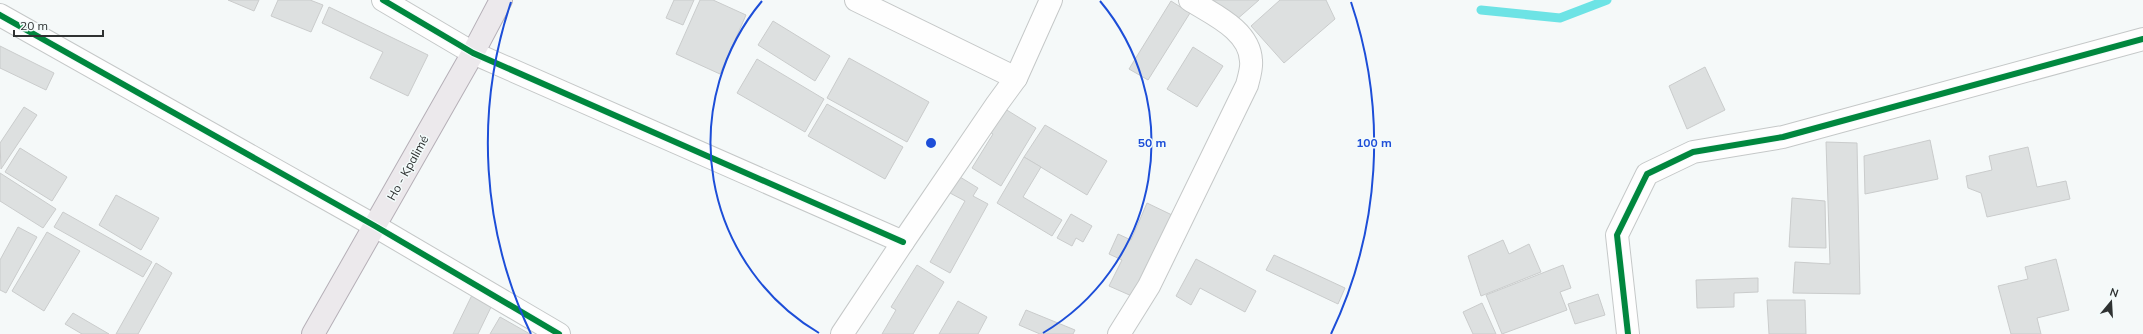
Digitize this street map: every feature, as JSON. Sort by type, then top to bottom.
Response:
[{"type":"main road","name":"Ho - Kpalimé","points":[[313,334],[473,53],[500,0]]},
{"type":"street","points":[[383,0],[473,53],[903,242]]},
{"type":"street","points":[[856,0],[1016,78]]},
{"type":"street","points":[[842,334],[903,242],[1016,78],[1051,0]]},
{"type":"street","points":[[1119,334],[1149,286],[1247,85],[1251,60],[1246,43],[1237,31],[1190,0]]},
{"type":"street","points":[[0,15],[375,226],[559,334]]},
{"type":"street","points":[[1628,334],[1617,236],[1647,174],[1693,152],[1783,136],[2143,39]]},
{"type":"building","points":[[228,0],[259,0],[254,11]]},
{"type":"building","points":[[278,0],[310,0],[323,5],[311,32],[271,16]]},
{"type":"building","points":[[674,0],[694,0],[683,25],[666,18]]},
{"type":"building","points":[[700,0],[713,0],[746,15],[720,74],[676,54]]},
{"type":"building","points":[[1213,0],[1259,0],[1235,21]]},
{"type":"building","points":[[1280,0],[1326,0],[1335,19],[1284,63],[1251,26]]},
{"type":"building","points":[[1171,1],[1190,13],[1148,80],[1129,69]]},
{"type":"building","points":[[329,7],[428,55],[408,96],[370,78],[383,52],[322,23]]},
{"type":"building","points":[[773,21],[830,56],[815,81],[758,45]]},
{"type":"building","points":[[0,46],[54,73],[46,90],[0,68]]},
{"type":"building","points":[[1193,47],[1223,66],[1197,107],[1167,89]]},
{"type":"building","points":[[849,58],[929,102],[907,142],[827,98]]},
{"type":"building","points":[[757,59],[824,99],[805,132],[737,93]]},
{"type":"building","points":[[1705,67],[1725,110],[1687,129],[1669,86]]},
{"type":"building","points":[[827,104],[903,147],[885,179],[808,136]]},
{"type":"building","points":[[997,104],[1036,128],[1001,186],[972,168],[993,134],[983,128]]},
{"type":"building","points":[[24,107],[37,115],[1,169],[0,143]]},
{"type":"building","points":[[1045,125],[1107,161],[1087,195],[1024,157]]},
{"type":"building","points":[[1930,140],[1938,179],[1865,194],[1864,156]]},
{"type":"building","points":[[1826,142],[1857,143],[1860,294],[1793,293],[1795,262],[1830,264]]},
{"type":"building","points":[[2028,147],[2037,187],[2066,181],[2070,199],[1987,217],[1981,193],[1968,188],[1966,176],[1992,170],[1989,156]]},
{"type":"building","points":[[20,148],[67,177],[52,201],[5,172]]},
{"type":"building","points":[[1024,157],[1041,167],[1023,197],[1062,220],[1052,236],[997,203]]},
{"type":"building","points":[[0,173],[56,209],[43,228],[0,201]]},
{"type":"building","points":[[960,177],[978,188],[973,196],[988,204],[950,273],[930,262],[965,201],[950,193]]},
{"type":"building","points":[[116,195],[159,218],[141,250],[99,225]]},
{"type":"building","points":[[1792,198],[1825,201],[1826,248],[1789,247]]},
{"type":"building","points":[[1147,203],[1172,215],[1134,297],[1109,286],[1122,260],[1109,254],[1118,234],[1131,240]]},
{"type":"building","points":[[63,212],[152,262],[143,277],[54,227]]},
{"type":"building","points":[[1071,214],[1092,226],[1083,242],[1076,238],[1072,246],[1057,238]]},
{"type":"building","points":[[18,227],[37,237],[6,293],[0,290],[0,260]]},
{"type":"building","points":[[47,232],[80,251],[44,311],[12,291]]},
{"type":"building","points":[[1503,240],[1509,254],[1529,244],[1541,272],[1481,296],[1468,256]]},
{"type":"building","points":[[1274,255],[1345,288],[1338,304],[1266,270]]},
{"type":"building","points":[[1196,259],[1256,291],[1245,312],[1200,288],[1191,305],[1176,296]]},
{"type":"building","points":[[2056,259],[2069,310],[2037,318],[2041,334],[2011,334],[1998,286],[2028,279],[2025,267]]},
{"type":"building","points":[[156,263],[172,273],[138,334],[116,334]]},
{"type":"building","points":[[917,265],[944,282],[913,334],[882,334],[896,310],[891,307]]},
{"type":"building","points":[[1563,265],[1571,288],[1560,292],[1567,310],[1502,334],[1486,295]]},
{"type":"building","points":[[1758,278],[1758,292],[1734,293],[1734,307],[1697,308],[1696,280]]},
{"type":"building","points":[[473,293],[493,303],[478,334],[453,334]]},
{"type":"building","points":[[1598,294],[1605,315],[1575,324],[1568,304]]},
{"type":"building","points":[[1767,300],[1805,300],[1806,334],[1769,334]]},
{"type":"building","points":[[958,301],[987,317],[978,334],[939,334]]},
{"type":"building","points":[[1482,303],[1496,334],[1473,334],[1463,312]]},
{"type":"building","points":[[1026,310],[1075,330],[1073,334],[1040,334],[1019,325]]},
{"type":"building","points":[[73,313],[109,334],[82,334],[65,324]]},
{"type":"building","points":[[500,317],[530,334],[490,334]]},
{"type":"waterway","points":[[1481,10],[1560,18],[1607,0]]},
{"type":"cycle path","points":[[383,0],[473,53],[903,242]]},
{"type":"cycle path","points":[[0,15],[375,226],[559,334]]},
{"type":"cycle path","points":[[1628,334],[1617,235],[1647,174],[1693,152],[1783,137],[2143,39]]}]
